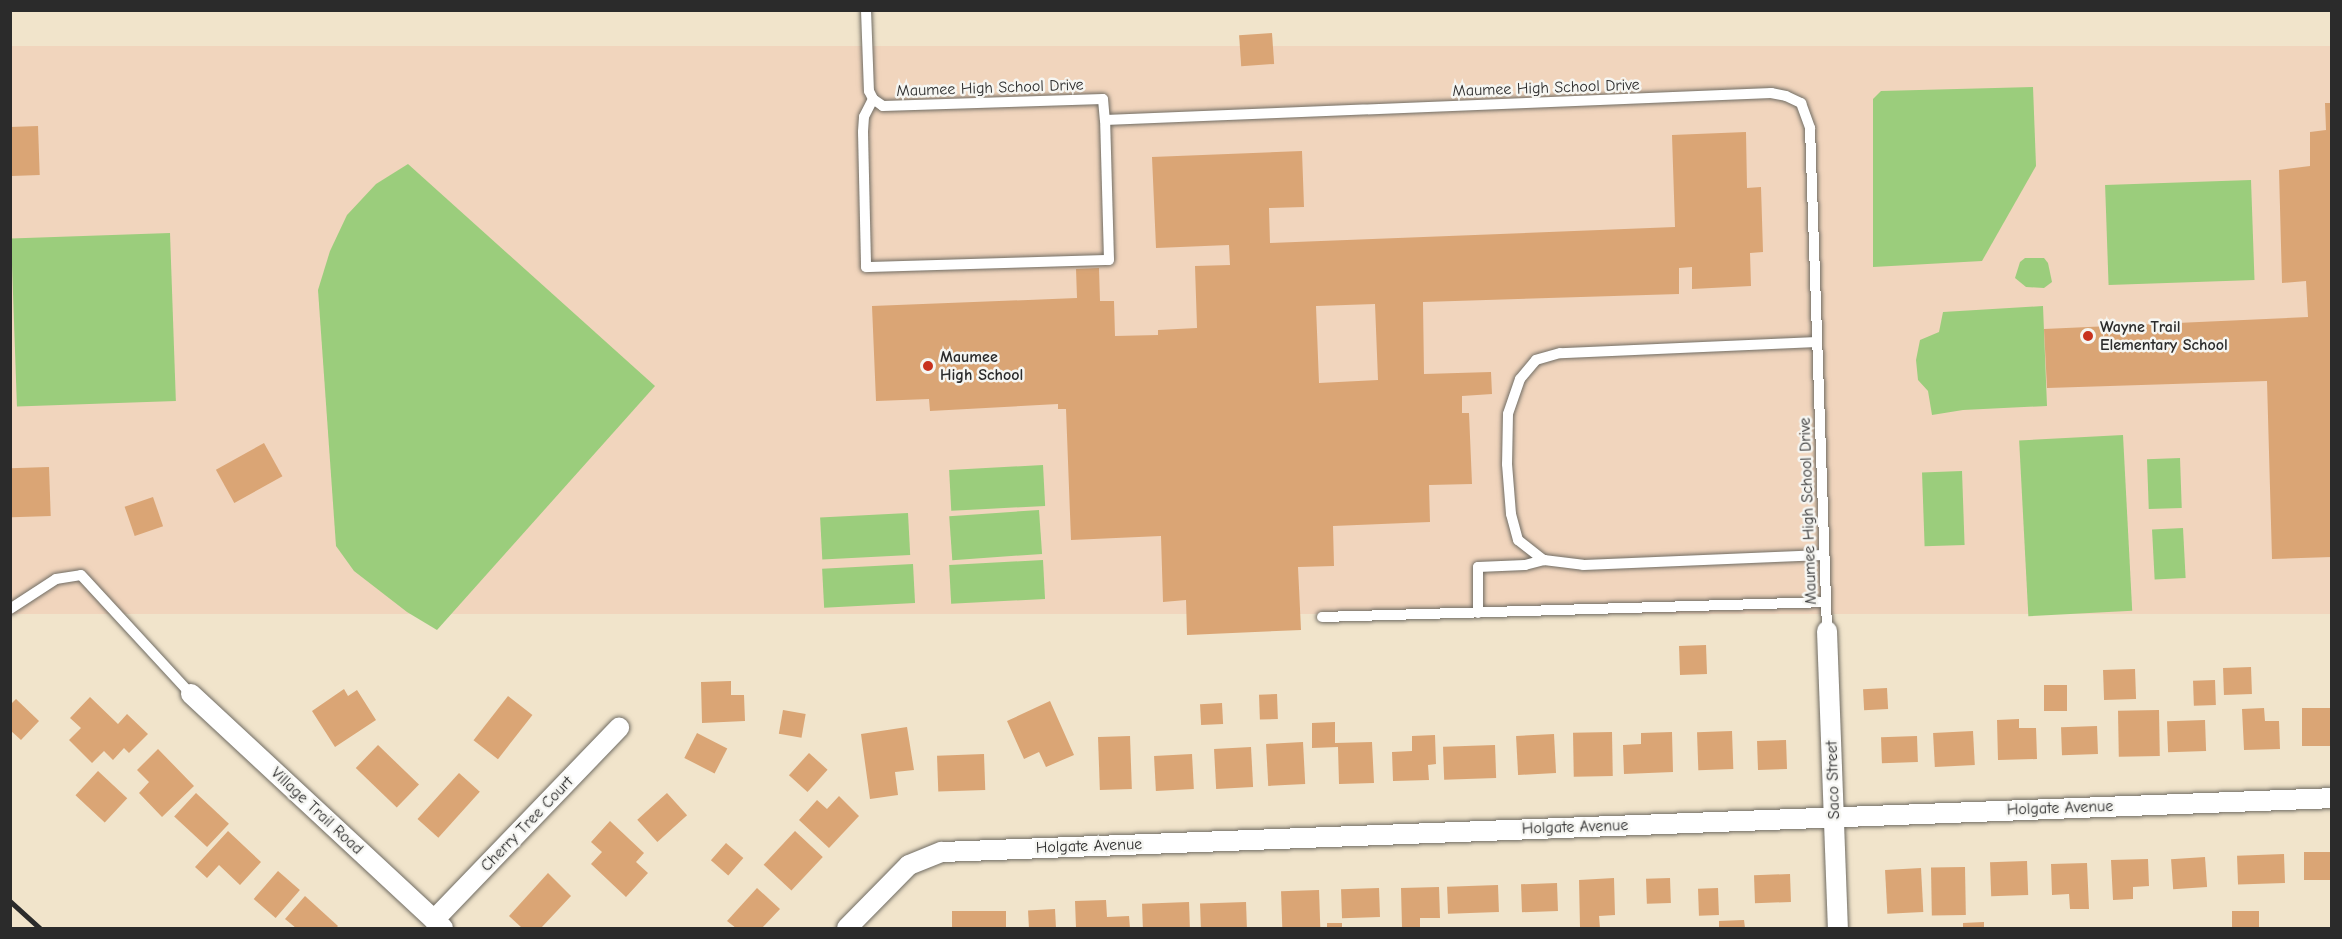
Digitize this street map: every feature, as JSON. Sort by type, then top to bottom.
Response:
[{"type":"street","name":"Saco Street","points":[[1827,631],[1838,928]]},
{"type":"street","name":"Village Trail Road","points":[[191,694],[439,924]]},
{"type":"street","name":"Cherry Tree Court","points":[[439,924],[619,728]]},
{"type":"street","name":"Holgate Avenue","points":[[847,928],[909,865],[942,852],[2331,798]]},
{"type":"lane","name":"Maumee High School Drive","points":[[866,10],[869,91],[873,99],[883,106],[1103,99],[1105,120],[1771,93],[1786,96],[1801,103],[1810,128],[1827,631]]},
{"type":"lane","points":[[873,99],[864,117],[863,132],[866,267],[1109,260],[1105,120]]},
{"type":"lane","points":[[1544,560],[1518,540],[1512,514],[1507,464],[1508,414],[1520,379],[1536,360],[1560,353],[1817,342]]},
{"type":"lane","points":[[1478,613],[1478,567],[1519,566],[1544,560],[1582,565],[1824,555]]},
{"type":"lane","points":[[10,609],[56,579],[81,574],[191,694]]},
{"type":"lane","points":[[1322,617],[1826,602]]},
{"type":"shaded area","name":"Maumee High School","points":[[10,46],[2331,46],[2331,614],[10,614]]},
{"type":"green space","points":[[2033,87],[2036,166],[1982,261],[1873,267],[1873,99],[1881,91]]},
{"type":"green space","points":[[408,164],[655,386],[437,630],[407,612],[354,571],[336,546],[318,290],[330,251],[347,215],[376,184]]},
{"type":"green space","points":[[2251,180],[2254,280],[2109,285],[2105,185]]},
{"type":"green space","points":[[170,233],[176,401],[17,406],[11,239]]},
{"type":"green space","points":[[2025,258],[2044,258],[2048,263],[2052,282],[2044,288],[2026,287],[2015,278],[2020,262]]},
{"type":"green space","points":[[2043,306],[2047,406],[1963,410],[1932,415],[1928,391],[1918,380],[1916,360],[1920,340],[1939,332],[1943,312]]},
{"type":"green space","points":[[2123,435],[2132,611],[2028,616],[2019,440]]},
{"type":"green space","points":[[2180,458],[2182,508],[2149,509],[2147,459]]},
{"type":"green space","points":[[1043,465],[1045,506],[951,511],[949,470]]},
{"type":"green space","points":[[1962,471],[1965,545],[1925,546],[1922,472]]},
{"type":"green space","points":[[1039,510],[1042,554],[952,560],[949,516]]},
{"type":"green space","points":[[908,513],[910,555],[822,560],[820,518]]},
{"type":"green space","points":[[2183,528],[2186,578],[2155,580],[2152,530]]},
{"type":"green space","points":[[1043,560],[1045,599],[951,604],[949,565]]},
{"type":"green space","points":[[913,564],[915,603],[824,608],[822,569]]},
{"type":"building","points":[[1272,33],[1274,64],[1241,66],[1239,35]]},
{"type":"building","points":[[2325,103],[2332,103],[2332,557],[2272,559],[2267,381],[2047,388],[2044,329],[2308,317],[2306,281],[2282,283],[2279,170],[2310,166],[2310,132],[2326,130]]},
{"type":"building","points":[[38,126],[40,175],[12,176],[10,127]]},
{"type":"building","name":"Maumee High School","points":[[1746,132],[1747,188],[1761,187],[1763,252],[1750,253],[1751,286],[1692,289],[1692,267],[1679,268],[1679,294],[1423,302],[1424,374],[1491,372],[1492,394],[1462,396],[1462,413],[1469,413],[1472,484],[1429,485],[1430,522],[1333,526],[1334,566],[1298,567],[1301,630],[1187,635],[1186,600],[1163,602],[1161,536],[1071,540],[1066,409],[1058,409],[1058,404],[930,411],[929,399],[876,401],[872,306],[1077,298],[1076,269],[1099,268],[1100,301],[1114,301],[1115,336],[1158,335],[1158,330],[1197,328],[1195,266],[1230,265],[1229,245],[1156,248],[1152,157],[1302,151],[1304,207],[1269,208],[1270,243],[1675,227],[1672,135]],"holes":[[[1375,304],[1378,380],[1319,383],[1316,306]]]},
{"type":"building","points":[[264,443],[282,476],[234,503],[216,470]]},
{"type":"building","points":[[49,467],[51,516],[12,517],[10,468]]},
{"type":"building","points":[[153,497],[163,526],[135,536],[125,507]]},
{"type":"building","points":[[1706,645],[1707,674],[1680,675],[1679,646]]},
{"type":"building","points":[[2251,667],[2252,694],[2224,695],[2223,668]]},
{"type":"building","points":[[2135,669],[2136,699],[2104,700],[2103,670]]},
{"type":"building","points":[[2215,680],[2216,705],[2194,706],[2193,681]]},
{"type":"building","points":[[731,681],[731,695],[744,695],[745,721],[702,723],[701,682]]},
{"type":"building","points":[[2044,685],[2067,685],[2067,711],[2044,711]]},
{"type":"building","points":[[1887,688],[1888,709],[1864,710],[1863,689]]},
{"type":"building","points":[[344,689],[348,696],[357,690],[376,720],[335,747],[312,711]]},
{"type":"building","points":[[1277,694],[1278,719],[1260,720],[1259,695]]},
{"type":"building","points":[[508,696],[532,715],[498,759],[474,740]]},
{"type":"building","points":[[90,697],[118,724],[127,714],[148,734],[129,753],[124,748],[113,760],[104,751],[92,763],[69,740],[81,728],[70,718]]},
{"type":"building","points":[[16,699],[39,721],[21,740],[10,730],[10,705]]},
{"type":"building","points":[[1050,701],[1074,755],[1046,767],[1039,752],[1024,759],[1007,721]]},
{"type":"building","points":[[1222,703],[1223,724],[1201,725],[1200,704]]},
{"type":"building","points":[[2264,708],[2265,721],[2279,721],[2280,749],[2244,750],[2242,709]]},
{"type":"building","points":[[2302,708],[2332,708],[2332,746],[2302,746]]},
{"type":"building","points":[[783,710],[806,714],[801,738],[779,734]]},
{"type":"building","points":[[2159,710],[2160,756],[2119,757],[2118,711]]},
{"type":"building","points":[[2019,719],[2019,728],[2036,728],[2037,759],[1998,760],[1997,720]]},
{"type":"building","points":[[2205,720],[2206,751],[2168,752],[2167,721]]},
{"type":"building","points":[[1335,722],[1335,743],[1372,742],[1374,783],[1339,784],[1338,747],[1312,748],[1312,723]]},
{"type":"building","points":[[2097,726],[2098,754],[2062,755],[2061,727]]},
{"type":"building","points":[[907,727],[914,770],[895,772],[898,795],[870,799],[861,734]]},
{"type":"building","points":[[1732,731],[1733,769],[1698,770],[1697,732]]},
{"type":"building","points":[[1973,731],[1975,765],[1935,767],[1933,733]]},
{"type":"building","points":[[1612,732],[1613,776],[1574,777],[1573,733]]},
{"type":"building","points":[[1672,732],[1673,772],[1624,774],[1623,745],[1641,744],[1641,733]]},
{"type":"building","points":[[697,733],[727,748],[715,773],[684,758]]},
{"type":"building","points":[[1554,734],[1556,773],[1518,775],[1516,736]]},
{"type":"building","points":[[1435,735],[1436,764],[1428,765],[1429,780],[1393,781],[1392,752],[1412,751],[1412,736]]},
{"type":"building","points":[[1130,736],[1132,789],[1100,790],[1098,737]]},
{"type":"building","points":[[1917,736],[1918,762],[1882,763],[1881,737]]},
{"type":"building","points":[[1786,740],[1787,769],[1758,770],[1757,741]]},
{"type":"building","points":[[1303,742],[1305,784],[1268,786],[1266,744]]},
{"type":"building","points":[[378,745],[419,785],[397,808],[356,768]]},
{"type":"building","points":[[1495,745],[1496,778],[1444,780],[1443,747]]},
{"type":"building","points":[[1251,747],[1253,787],[1216,789],[1214,749]]},
{"type":"building","points":[[158,749],[194,786],[162,817],[139,793],[149,782],[137,770]]},
{"type":"building","points":[[809,753],[828,770],[808,792],[789,775]]},
{"type":"building","points":[[984,754],[985,790],[938,792],[937,756]]},
{"type":"building","points":[[1192,754],[1194,789],[1156,791],[1154,756]]},
{"type":"building","points":[[98,771],[127,798],[105,822],[75,795]]},
{"type":"building","points":[[459,773],[480,792],[438,838],[418,819]]},
{"type":"building","points":[[196,793],[229,824],[207,847],[174,816]]},
{"type":"building","points":[[667,793],[687,815],[657,842],[637,820]]},
{"type":"building","points":[[839,796],[859,816],[829,848],[799,820],[817,800],[827,809]]},
{"type":"building","points":[[610,821],[644,853],[636,862],[648,873],[626,897],[591,864],[602,852],[591,842]]},
{"type":"building","points":[[228,831],[261,862],[240,885],[219,865],[207,878],[195,867]]},
{"type":"building","points":[[795,831],[823,857],[791,891],[764,865]]},
{"type":"building","points":[[726,843],[743,858],[728,875],[711,860]]},
{"type":"building","points":[[2304,852],[2332,852],[2332,880],[2304,880]]},
{"type":"building","points":[[2284,854],[2285,883],[2238,885],[2237,856]]},
{"type":"building","points":[[2205,857],[2207,887],[2173,889],[2171,859]]},
{"type":"building","points":[[2148,859],[2149,886],[2133,887],[2133,899],[2113,900],[2111,860]]},
{"type":"building","points":[[2027,861],[2028,895],[1991,896],[1990,862]]},
{"type":"building","points":[[2087,863],[2089,909],[2070,909],[2069,894],[2052,895],[2051,864]]},
{"type":"building","points":[[1965,867],[1966,915],[1932,916],[1931,868]]},
{"type":"building","points":[[1921,868],[1923,912],[1887,914],[1885,870]]},
{"type":"building","points":[[278,871],[300,890],[276,918],[254,899]]},
{"type":"building","points":[[548,873],[571,896],[541,928],[522,928],[509,916]]},
{"type":"building","points":[[1790,874],[1791,902],[1755,903],[1754,875]]},
{"type":"building","points":[[1614,878],[1615,915],[1599,916],[1600,928],[1580,928],[1579,880]]},
{"type":"building","points":[[1670,878],[1671,903],[1647,904],[1646,879]]},
{"type":"building","points":[[1557,883],[1558,911],[1522,912],[1521,884]]},
{"type":"building","points":[[1498,885],[1499,912],[1448,914],[1447,887]]},
{"type":"building","points":[[1439,887],[1440,918],[1420,918],[1420,928],[1402,928],[1401,888]]},
{"type":"building","points":[[757,888],[780,909],[762,928],[736,928],[727,921]]},
{"type":"building","points":[[1379,888],[1380,917],[1342,918],[1341,889]]},
{"type":"building","points":[[1718,888],[1719,915],[1699,916],[1698,889]]},
{"type":"building","points":[[1319,890],[1320,928],[1282,928],[1281,891]]},
{"type":"building","points":[[305,896],[338,926],[336,928],[296,928],[285,919]]},
{"type":"building","points":[[1106,900],[1107,917],[1129,916],[1130,928],[1076,928],[1075,901]]},
{"type":"building","points":[[1189,902],[1190,928],[1143,928],[1142,904]]},
{"type":"building","points":[[1246,902],[1247,928],[1201,928],[1200,904]]},
{"type":"building","points":[[1055,909],[1056,928],[1029,928],[1028,910]]},
{"type":"building","points":[[952,911],[1006,911],[1006,928],[952,928]]},
{"type":"building","points":[[2232,911],[2259,911],[2259,928],[2232,928]]},
{"type":"building","points":[[1744,920],[1745,928],[1719,928],[1719,921]]},
{"type":"building","points":[[1984,922],[1984,928],[1963,928],[1963,923]]},
{"type":"building","points":[[1327,923],[1342,923],[1342,928],[1327,928]]},
{"type":"railway","points":[[10,901],[40,928]]},
{"type":"place","name":"Wayne Trail Elementary School","points":[[2088,336]]},
{"type":"place","name":"Maumee High School","points":[[928,366]]}]
